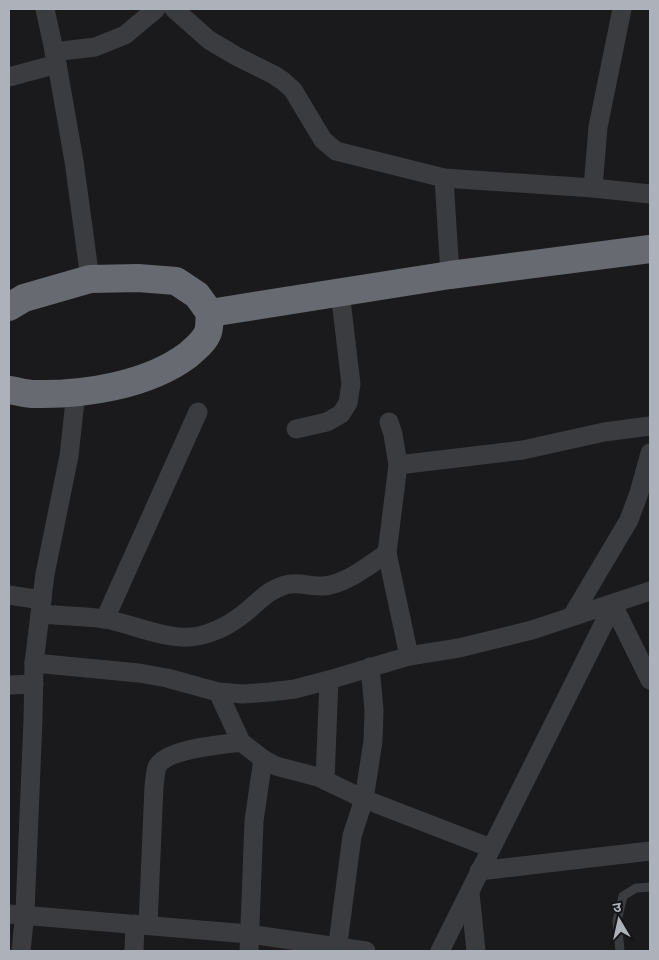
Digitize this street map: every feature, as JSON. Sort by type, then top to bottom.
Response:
[{"type":"highway","points":[[210,313],[450,275],[650,249]]},
{"type":"highway","points":[[9,307],[24,298],[90,279],[138,278],[176,281],[197,295],[210,313],[208,332],[196,348],[177,363],[149,375],[110,388],[76,392],[34,394],[9,390]]},
{"type":"street","points":[[45,9],[56,58],[74,161],[90,279]]},
{"type":"street","points":[[9,77],[56,58],[95,48],[124,35],[156,9]]},
{"type":"street","points":[[174,9],[209,40],[283,81],[292,90],[323,140],[336,151],[444,178],[593,188],[650,194]]},
{"type":"street","points":[[593,188],[598,127],[622,9]]},
{"type":"street","points":[[444,178],[450,275]]},
{"type":"street","points":[[296,429],[327,422],[341,414],[348,403],[351,384],[340,292]]},
{"type":"street","points":[[21,951],[17,914],[34,663],[45,574],[68,456],[76,392]]},
{"type":"street","points":[[105,619],[198,412]]},
{"type":"street","points":[[388,422],[393,434],[398,466],[387,553],[409,656]]},
{"type":"street","points":[[398,466],[523,450],[604,432],[650,426]]},
{"type":"street","points":[[572,616],[629,520],[639,493],[650,452]]},
{"type":"street","points":[[9,596],[41,607],[105,619],[167,635],[185,637],[206,634],[225,627],[243,615],[266,593],[288,584],[334,585],[387,553]]},
{"type":"street","points":[[34,663],[139,673],[167,678],[218,692],[243,694],[270,692],[329,680],[409,656],[459,648],[532,630],[650,591]]},
{"type":"street","points":[[613,604],[650,680]]},
{"type":"street","points":[[440,951],[613,604]]},
{"type":"street","points":[[337,949],[352,836],[364,799],[373,741],[374,710],[370,667]]},
{"type":"street","points":[[325,780],[329,680]]},
{"type":"street","points":[[9,686],[34,684]]},
{"type":"street","points":[[218,692],[241,742],[263,759],[276,766],[325,780],[364,799],[491,848]]},
{"type":"street","points":[[134,951],[142,925],[154,786],[158,767],[165,758],[180,752],[241,742]]},
{"type":"street","points":[[249,942],[254,821],[263,759]]},
{"type":"street","points":[[479,871],[650,851]]},
{"type":"street","points":[[470,892],[476,951]]},
{"type":"street","points":[[17,914],[142,925],[249,942],[366,951]]},
{"type":"lane","points":[[620,951],[617,921],[623,896],[636,888],[650,887]]}]
